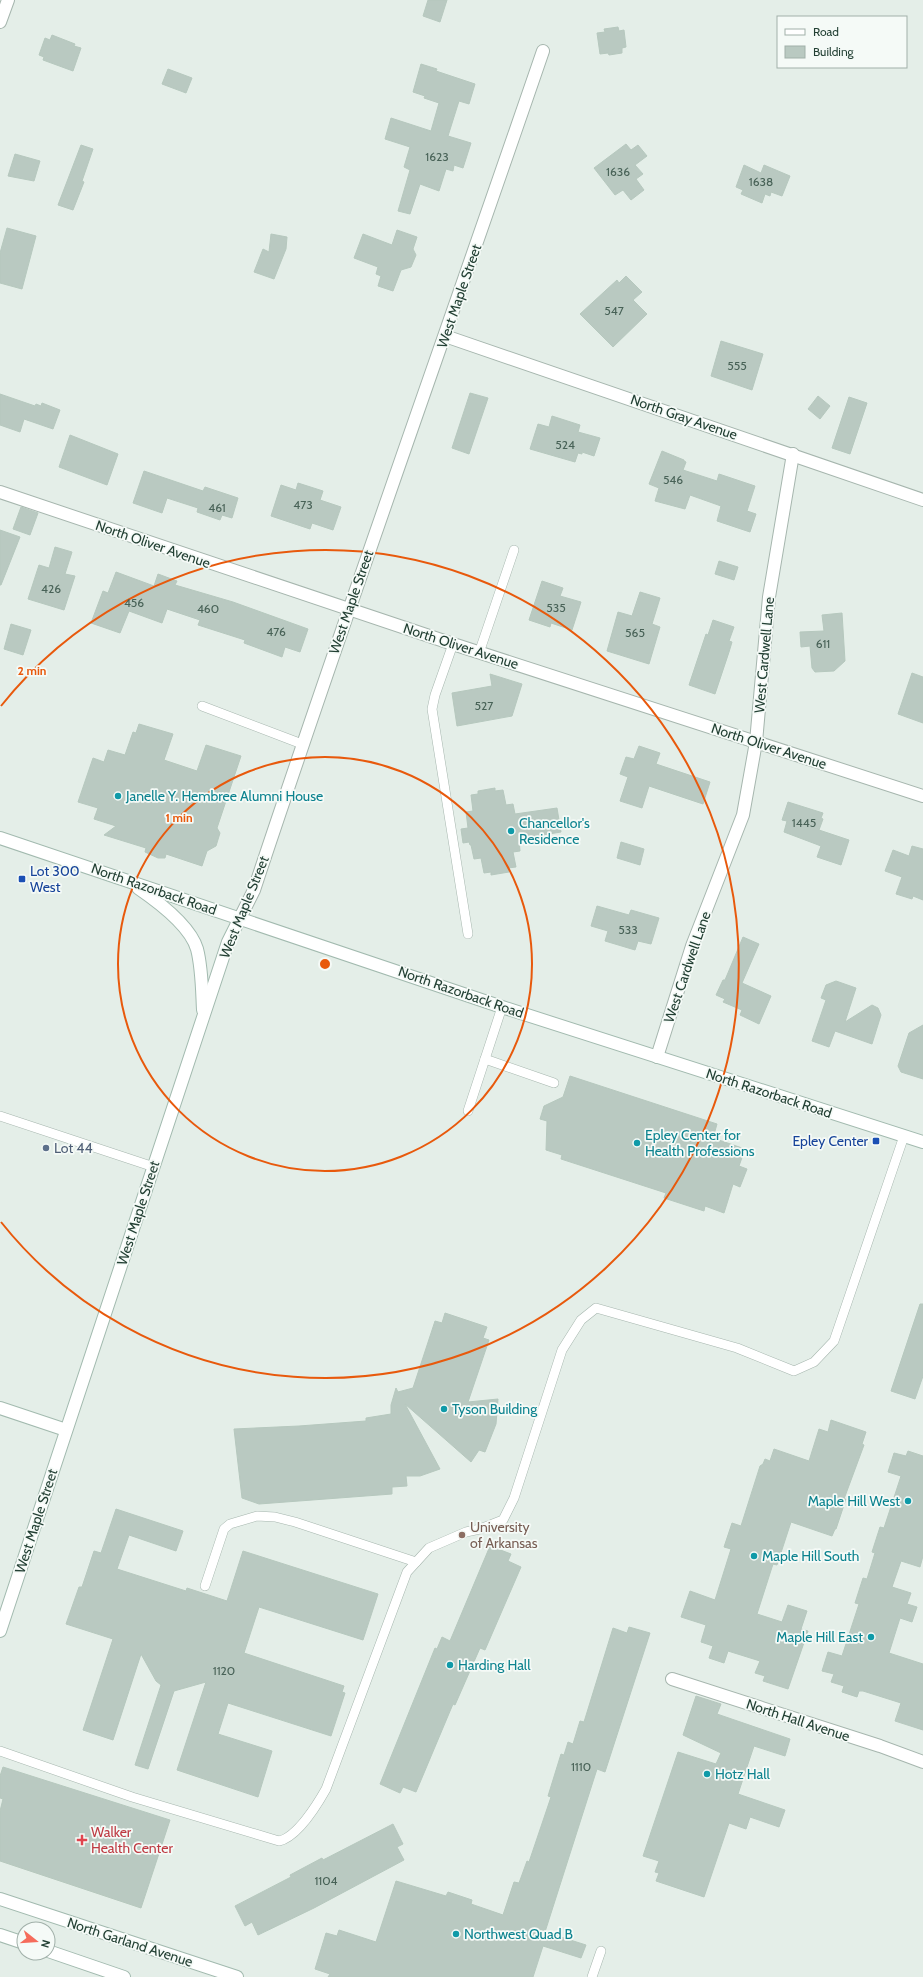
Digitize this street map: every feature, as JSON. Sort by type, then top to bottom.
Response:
[{"type":"street","points":[[0,22],[8,0]]},
{"type":"street","name":"West Maple Street","points":[[0,1631],[228,942],[254,890],[348,609],[445,336],[543,51]]},
{"type":"street","name":"North Gray Avenue","points":[[445,336],[793,454],[923,500]]},
{"type":"street","name":"West Cardwell Lane","points":[[657,1057],[692,946],[743,815],[756,742],[769,597],[793,454]]},
{"type":"street","name":"North Oliver Avenue","points":[[0,492],[479,653],[923,796]]},
{"type":"street","name":"North Razorback Road","points":[[0,838],[502,1007],[923,1142]]},
{"type":"street","points":[[121,878],[155,900],[181,922],[196,947],[201,976],[203,1017]]},
{"type":"street","points":[[0,1408],[66,1430]]},
{"type":"street","name":"North Hall Avenue","points":[[672,1679],[880,1746],[923,1762]]},
{"type":"street","name":"North Garland Avenue","points":[[0,1899],[237,1977]]},
{"type":"street","points":[[0,1935],[16,1940]]},
{"type":"street","points":[[56,1954],[124,1977]]},
{"type":"lane","points":[[479,653],[514,550]]},
{"type":"lane","points":[[453,644],[435,695],[432,709],[468,934]]},
{"type":"lane","points":[[202,706],[302,744]]},
{"type":"lane","points":[[468,1111],[502,1007]]},
{"type":"lane","points":[[486,1059],[554,1083]]},
{"type":"lane","points":[[0,1116],[154,1167]]},
{"type":"lane","points":[[0,1751],[132,1797],[279,1842],[287,1840],[316,1807],[326,1789],[407,1572],[429,1548],[466,1532],[480,1530],[503,1520],[514,1498],[562,1350],[582,1320],[596,1308],[737,1348],[794,1371],[814,1362],[834,1341],[904,1136]]},
{"type":"lane","points":[[205,1586],[224,1529],[230,1524],[257,1516],[295,1522],[416,1562]]},
{"type":"lane","points":[[592,1977],[601,1951]]},
{"type":"building","points":[[428,0],[447,0],[440,22],[423,16]]},
{"type":"building","points":[[618,27],[619,31],[624,30],[626,47],[622,48],[622,53],[609,55],[608,53],[600,54],[597,33],[605,32],[604,29]]},
{"type":"building","points":[[52,35],[81,48],[73,71],[43,60],[44,57],[39,55],[45,38],[50,40]]},
{"type":"building","points":[[421,64],[437,69],[436,71],[475,84],[469,104],[459,101],[448,136],[471,143],[463,168],[454,165],[453,171],[446,169],[439,191],[420,184],[410,214],[398,211],[410,170],[404,167],[410,147],[385,139],[391,118],[431,131],[439,103],[424,98],[425,96],[413,92]]},
{"type":"building","points":[[168,69],[192,78],[186,93],[162,84]]},
{"type":"building","points":[[626,144],[631,150],[638,145],[647,156],[635,165],[643,174],[636,179],[644,190],[631,200],[623,190],[615,195],[594,168]]},
{"type":"building","points":[[81,145],[93,149],[82,181],[84,182],[73,210],[58,205]]},
{"type":"building","points":[[15,154],[40,161],[34,181],[8,176]]},
{"type":"building","points":[[744,165],[761,173],[764,165],[790,176],[782,196],[771,192],[770,196],[765,194],[762,203],[741,194],[743,190],[736,187]]},
{"type":"building","points":[[7,228],[36,236],[22,289],[0,283],[0,253]]},
{"type":"building","points":[[397,230],[417,237],[413,249],[416,255],[411,267],[401,270],[393,291],[378,286],[381,276],[376,274],[378,267],[354,258],[363,234],[392,245]]},
{"type":"building","points":[[271,234],[287,237],[286,249],[274,279],[254,272],[263,249],[269,252]]},
{"type":"building","points":[[626,276],[642,292],[633,300],[647,314],[613,347],[580,314],[617,280],[619,283]]},
{"type":"building","points":[[721,341],[763,354],[752,390],[711,376]]},
{"type":"building","points":[[470,393],[488,398],[469,454],[452,448]]},
{"type":"building","points":[[0,394],[35,406],[36,404],[41,406],[42,403],[60,410],[53,429],[24,419],[20,432],[0,425]]},
{"type":"building","points":[[818,396],[830,406],[820,419],[808,409]]},
{"type":"building","points":[[849,397],[867,403],[850,454],[832,448]]},
{"type":"building","points":[[552,416],[580,425],[578,432],[600,438],[594,456],[582,452],[582,454],[578,453],[575,462],[530,449],[538,424],[549,427]]},
{"type":"building","points":[[70,435],[118,454],[107,485],[59,467]]},
{"type":"building","points":[[662,451],[684,460],[686,462],[683,470],[717,481],[719,474],[755,486],[747,511],[756,514],[750,532],[717,521],[721,506],[690,495],[685,509],[655,501],[659,488],[649,484]]},
{"type":"building","points":[[144,471],[203,491],[205,487],[238,498],[232,518],[222,515],[220,520],[197,512],[198,508],[167,498],[162,513],[133,503]]},
{"type":"building","points":[[298,483],[323,491],[320,500],[341,507],[333,530],[312,523],[310,529],[271,516],[281,485],[296,490]]},
{"type":"building","points":[[21,507],[38,513],[30,535],[13,529]]},
{"type":"building","points":[[0,530],[20,537],[1,585],[0,585]]},
{"type":"building","points":[[55,547],[72,552],[65,574],[75,576],[64,610],[28,599],[39,565],[49,568]]},
{"type":"building","points":[[719,561],[738,567],[734,580],[715,574]]},
{"type":"building","points":[[116,572],[154,586],[158,574],[177,581],[175,585],[233,602],[308,629],[300,652],[285,647],[282,657],[244,643],[245,640],[198,625],[200,620],[167,609],[162,623],[129,611],[120,633],[91,623],[103,591],[108,593]]},
{"type":"building","points":[[542,581],[563,588],[560,596],[581,602],[572,630],[551,623],[550,627],[529,620]]},
{"type":"building","points":[[640,592],[660,598],[652,624],[660,627],[649,664],[607,651],[618,612],[632,616]]},
{"type":"building","points":[[842,613],[845,661],[834,671],[815,672],[812,668],[810,646],[801,647],[800,632],[824,631],[822,615]]},
{"type":"building","points":[[713,620],[734,627],[729,641],[732,642],[715,694],[689,685],[706,634],[708,635]]},
{"type":"building","points":[[11,624],[31,630],[23,655],[4,649]]},
{"type":"building","points":[[912,673],[923,677],[923,723],[898,714]]},
{"type":"building","points":[[490,674],[522,684],[512,716],[457,726],[452,693],[492,686]]},
{"type":"building","name":"Janelle Y. Hembree Alumni House","points":[[139,724],[173,734],[164,760],[197,771],[206,745],[241,756],[217,828],[220,833],[216,846],[207,851],[202,866],[166,854],[165,858],[158,858],[145,852],[146,848],[104,835],[116,826],[94,819],[98,808],[78,802],[93,758],[104,762],[108,750],[125,755],[133,732],[136,733]]},
{"type":"building","points":[[639,746],[660,753],[656,764],[710,782],[703,804],[649,786],[642,808],[620,801],[628,777],[620,774],[626,757],[634,759]]},
{"type":"building","name":"Chancellor's Residence","points":[[495,788],[495,791],[503,790],[506,805],[513,804],[515,814],[557,808],[561,832],[519,839],[520,851],[513,852],[516,867],[508,868],[509,872],[491,875],[491,872],[484,873],[481,858],[474,859],[469,842],[463,843],[461,829],[468,828],[466,812],[473,811],[471,795],[478,794],[478,791]]},
{"type":"building","points":[[788,802],[823,813],[821,818],[823,819],[819,830],[849,840],[841,865],[817,857],[821,846],[784,832],[787,821],[782,820]]},
{"type":"building","points":[[621,842],[644,849],[640,865],[617,858]]},
{"type":"building","points":[[912,846],[923,849],[923,900],[913,896],[912,899],[896,894],[902,877],[885,871],[893,850],[909,856]]},
{"type":"building","points":[[597,906],[629,915],[631,910],[659,918],[651,944],[638,941],[635,950],[605,941],[608,931],[591,926]]},
{"type":"building","points":[[743,937],[759,944],[742,983],[771,996],[759,1024],[740,1015],[742,1010],[723,1002],[725,999],[716,995],[723,980],[725,980]]},
{"type":"building","points":[[836,981],[856,988],[845,1022],[872,1005],[878,1008],[881,1015],[872,1044],[835,1031],[829,1047],[812,1041],[826,1000],[821,998],[826,985]]},
{"type":"building","points":[[923,1025],[923,1079],[901,1072],[898,1066],[909,1033]]},
{"type":"building","name":"Epley Center for Health Professions","points":[[570,1076],[717,1124],[713,1138],[745,1149],[739,1166],[747,1169],[740,1187],[733,1184],[724,1213],[705,1206],[704,1211],[664,1198],[666,1193],[561,1159],[562,1155],[546,1150],[547,1121],[540,1119],[544,1106],[563,1097]]},
{"type":"building","points":[[920,1304],[923,1304],[923,1376],[915,1399],[891,1391]]},
{"type":"building","name":"Tyson Building","points":[[445,1313],[487,1327],[483,1338],[489,1340],[468,1402],[498,1399],[496,1424],[485,1452],[479,1450],[471,1462],[405,1404],[440,1469],[420,1476],[406,1476],[407,1486],[392,1487],[392,1494],[259,1504],[242,1498],[234,1429],[366,1421],[366,1418],[391,1414],[391,1405],[396,1388],[398,1392],[413,1388],[435,1321],[442,1323]]},
{"type":"building","name":"Maple Hill South","points":[[831,1420],[866,1432],[862,1444],[864,1445],[844,1499],[846,1499],[836,1529],[832,1536],[791,1522],[777,1565],[773,1564],[757,1614],[782,1622],[788,1605],[807,1611],[801,1629],[808,1631],[788,1689],[763,1681],[765,1676],[755,1673],[760,1661],[728,1651],[724,1663],[709,1658],[713,1646],[701,1642],[706,1625],[681,1617],[690,1591],[715,1600],[731,1549],[724,1547],[732,1523],[741,1526],[760,1466],[763,1464],[765,1459],[770,1461],[774,1449],[809,1461],[819,1429],[828,1432]]},
{"type":"building","name":"Maple Hill East","points":[[908,1451],[923,1456],[923,1556],[920,1567],[901,1561],[892,1587],[911,1593],[907,1604],[917,1607],[912,1622],[900,1618],[889,1653],[923,1664],[923,1730],[895,1721],[901,1703],[863,1691],[859,1691],[857,1697],[842,1692],[844,1686],[831,1682],[834,1674],[822,1671],[828,1652],[842,1656],[859,1604],[855,1603],[863,1578],[867,1579],[875,1553],[872,1552],[880,1527],[884,1528],[901,1476],[888,1472],[894,1453],[906,1456]]},
{"type":"building","points":[[116,1509],[183,1531],[176,1551],[129,1535],[117,1569],[186,1591],[187,1588],[227,1601],[243,1551],[378,1594],[363,1640],[259,1607],[244,1653],[344,1686],[342,1692],[345,1693],[331,1736],[228,1703],[218,1734],[272,1751],[258,1797],[177,1770],[206,1682],[174,1691],[148,1769],[135,1765],[161,1685],[156,1681],[141,1654],[113,1740],[83,1730],[113,1639],[66,1624],[79,1587],[82,1587],[94,1551],[101,1553]]},
{"type":"building","name":"Harding Hall","points":[[490,1546],[511,1554],[508,1561],[521,1567],[485,1650],[480,1648],[455,1705],[453,1704],[416,1792],[403,1787],[400,1793],[380,1784],[435,1648],[437,1649],[442,1637],[450,1641]]},
{"type":"building","points":[[629,1627],[650,1633],[605,1772],[597,1769],[545,1932],[586,1945],[581,1958],[543,1946],[533,1977],[328,1977],[330,1974],[315,1969],[326,1933],[337,1936],[339,1930],[376,1942],[396,1881],[446,1896],[448,1892],[472,1900],[471,1904],[503,1915],[514,1882],[519,1883],[527,1861],[529,1862],[551,1797],[548,1796],[561,1754],[564,1755],[568,1742],[573,1744],[580,1721],[584,1722],[613,1628],[627,1633]]},
{"type":"building","name":"Hotz Hall","points":[[696,1696],[721,1704],[717,1714],[790,1739],[785,1756],[754,1746],[738,1794],[785,1810],[779,1827],[750,1817],[746,1829],[729,1823],[704,1897],[656,1881],[659,1873],[655,1872],[659,1861],[643,1856],[678,1752],[716,1764],[721,1753],[683,1735]]},
{"type":"building","name":"Walker Health Center","points":[[3,1767],[170,1820],[141,1908],[0,1861],[0,1811],[3,1799],[0,1798],[0,1776]]},
{"type":"building","points":[[393,1824],[403,1844],[397,1847],[404,1860],[314,1908],[258,1935],[252,1922],[245,1926],[235,1906],[291,1877],[290,1875],[322,1858],[323,1860]]},
{"type":"place","name":"Janelle Y. Hembree Alumni House","points":[[118,796]]},
{"type":"place","name":"Chancellor's Residence","points":[[511,831]]},
{"type":"place","name":"Lot 300 West","points":[[22,879]]},
{"type":"place","name":"Epley Center","points":[[876,1141]]},
{"type":"place","name":"Epley Center for Health Professions","points":[[637,1143]]},
{"type":"place","name":"Lot 44","points":[[46,1148]]},
{"type":"place","name":"Tyson Building","points":[[444,1409]]},
{"type":"place","name":"Maple Hill West","points":[[908,1501]]},
{"type":"place","name":"University of Arkansas","points":[[462,1535]]},
{"type":"place","name":"Maple Hill South","points":[[754,1556]]},
{"type":"place","name":"Maple Hill East","points":[[871,1637]]},
{"type":"place","name":"Harding Hall","points":[[450,1665]]},
{"type":"place","name":"Hotz Hall","points":[[707,1774]]},
{"type":"place","name":"Walker Health Center","points":[[82,1840]]},
{"type":"place","name":"Northwest Quad B","points":[[456,1934]]}]
